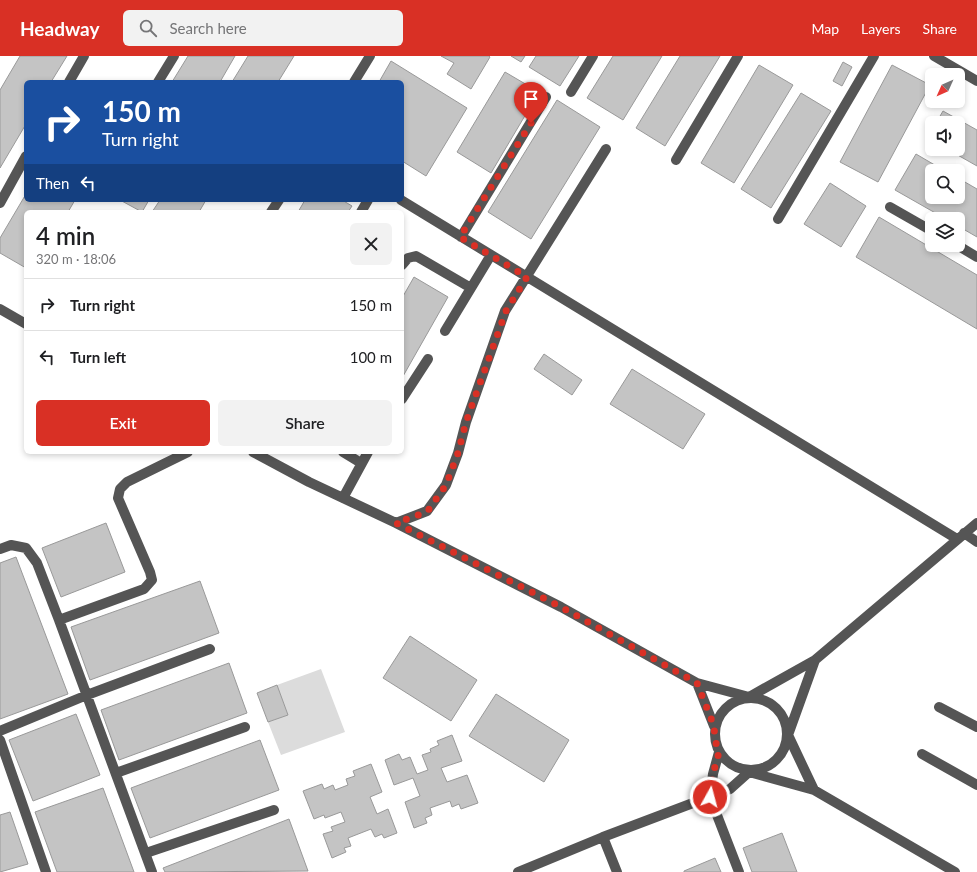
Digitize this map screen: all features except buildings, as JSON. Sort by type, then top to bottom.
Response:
[{"type":"street","points":[[70,80],[84,56]]},
{"type":"street","points":[[159,80],[174,56]]},
{"type":"street","points":[[355,80],[370,56]]},
{"type":"street","points":[[571,92],[592,56]]},
{"type":"street","points":[[676,160],[738,56]]},
{"type":"street","points":[[778,219],[874,56]]},
{"type":"street","points":[[934,56],[977,81]]},
{"type":"street","points":[[460,237],[546,97]]},
{"type":"street","points":[[396,523],[427,512],[446,485],[458,453],[466,422],[506,311],[606,149]]},
{"type":"street","points":[[0,203],[24,160]]},
{"type":"street","points":[[404,202],[460,237],[960,536],[977,542]]},
{"type":"street","points":[[890,207],[925,227]]},
{"type":"street","points":[[965,249],[977,256]]},
{"type":"street","points":[[445,332],[491,255]]},
{"type":"street","points":[[404,263],[408,258],[416,256],[471,288]]},
{"type":"street","points":[[0,309],[24,323]]},
{"type":"street","points":[[404,396],[428,359]]},
{"type":"street","points":[[59,620],[144,589],[152,580],[150,572],[118,498],[120,489],[127,482],[184,454]]},
{"type":"street","points":[[257,454],[561,607],[697,683],[762,700],[773,705],[781,713],[788,735],[814,790]]},
{"type":"street","points":[[346,454],[361,463]]},
{"type":"street","points":[[343,498],[367,454]]},
{"type":"street","points":[[714,726],[719,716],[727,706],[738,700],[749,697],[815,660],[977,523]]},
{"type":"street","points":[[0,549],[11,545],[26,548],[37,563],[152,872]]},
{"type":"street","points":[[0,731],[87,695],[210,649]]},
{"type":"street","points":[[518,872],[603,837],[730,789],[749,772],[771,765],[779,757],[785,747],[815,660]]},
{"type":"street","points":[[697,683],[714,726],[715,740],[719,752],[727,762],[737,768],[749,772],[814,790],[955,872]]},
{"type":"street","points":[[939,707],[977,727]]},
{"type":"street","points":[[116,773],[245,727]]},
{"type":"street","points":[[0,740],[46,872]]},
{"type":"street","points":[[719,752],[713,774],[710,797],[739,872]]},
{"type":"street","points":[[922,754],[977,784]]},
{"type":"street","points":[[146,853],[274,810]]},
{"type":"street","points":[[603,837],[617,872]]},
{"type":"shaded area","points":[[321,669],[345,732],[281,755],[268,722],[288,715],[277,685]]},
{"type":"route","points":[[531,123],[460,237],[527,277],[506,311],[466,422],[458,453],[446,485],[427,512],[396,523],[561,607],[697,683],[714,726],[715,740],[719,752],[713,774],[710,797]]}]
